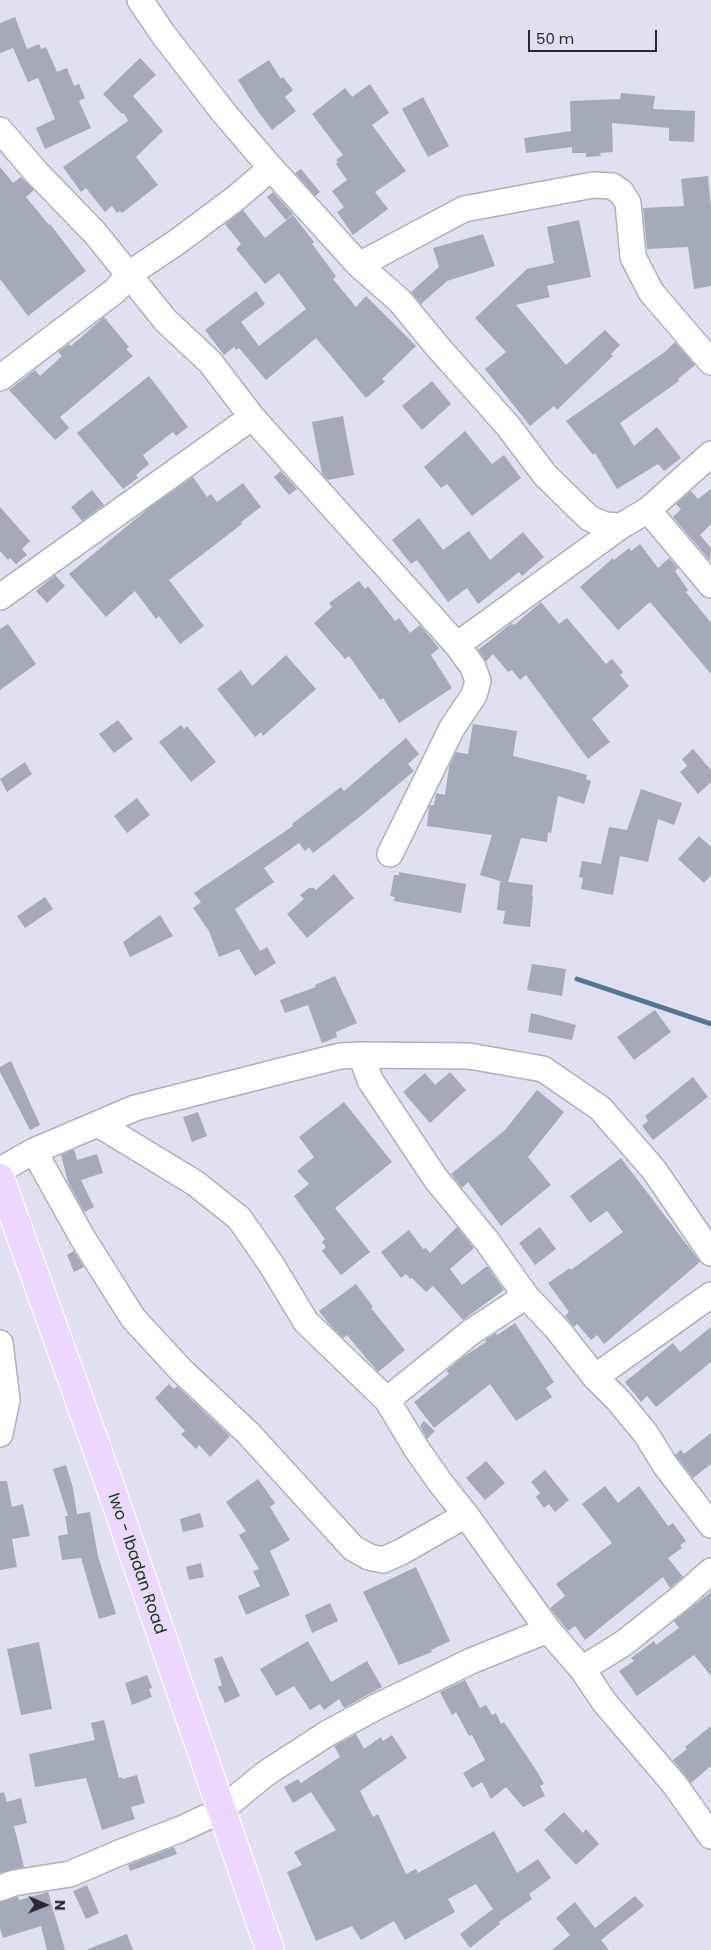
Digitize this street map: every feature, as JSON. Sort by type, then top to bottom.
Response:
[{"type":"main road","name":"Iwo - Ibadan Road","points":[[0,1178],[108,1480],[220,1810],[270,1950]]},
{"type":"street","points":[[140,0],[162,34],[224,113],[359,265],[400,300],[437,346],[508,426],[545,474],[589,518],[605,525],[621,526]]},
{"type":"street","points":[[0,130],[36,172],[95,233],[166,321],[210,362],[252,417],[457,645],[472,667],[478,681],[474,695],[452,728],[390,854]]},
{"type":"street","points":[[0,378],[116,290],[129,274],[177,242],[236,198],[271,168]]},
{"type":"street","points":[[359,265],[464,209],[593,185],[612,186],[621,192],[628,203],[633,257],[652,292],[711,362]]},
{"type":"street","points":[[0,597],[252,417]]},
{"type":"street","points":[[457,645],[621,526],[648,510],[711,454]]},
{"type":"street","points":[[648,510],[711,585]]},
{"type":"street","points":[[361,1055],[370,1080],[436,1179],[487,1241],[526,1296],[558,1330],[595,1377],[618,1400],[646,1434],[665,1465],[711,1525]]},
{"type":"street","points":[[0,1170],[34,1151],[135,1108],[340,1056],[469,1056],[543,1069],[600,1108],[654,1170],[711,1253]]},
{"type":"street","points":[[98,1124],[194,1184],[238,1218],[271,1264],[306,1322],[387,1400],[416,1448],[439,1481],[466,1515],[548,1630],[582,1669],[605,1703],[675,1785],[711,1836]]},
{"type":"street","points":[[34,1151],[82,1237],[133,1318],[181,1370],[248,1433],[353,1548],[369,1557],[384,1560],[466,1515]]},
{"type":"street","points":[[595,1377],[711,1295]]},
{"type":"street","points":[[387,1400],[471,1332],[526,1296]]},
{"type":"street","points":[[0,1343],[7,1400],[0,1434]]},
{"type":"street","points":[[582,1669],[624,1643],[711,1571]]},
{"type":"street","points":[[0,1888],[14,1882],[70,1874],[181,1829],[220,1810],[265,1774],[328,1733],[378,1706],[471,1661],[548,1630]]},
{"type":"building","points":[[15,17],[27,49],[39,44],[41,49],[46,47],[57,72],[67,68],[74,86],[79,84],[85,98],[79,101],[91,128],[45,149],[36,128],[55,119],[38,78],[28,82],[13,48],[0,53],[0,23]]},
{"type":"building","points":[[140,58],[156,75],[133,96],[163,131],[136,157],[158,185],[122,213],[120,211],[117,213],[112,206],[105,212],[86,188],[81,192],[63,167],[128,121],[124,113],[122,114],[103,94]]},
{"type":"building","points":[[269,60],[281,79],[283,77],[293,90],[285,97],[296,111],[272,130],[238,80]]},
{"type":"building","points":[[370,84],[389,113],[372,125],[406,171],[375,192],[388,209],[353,235],[337,212],[344,207],[332,191],[347,180],[336,164],[338,162],[336,160],[343,155],[312,114],[345,88],[352,97]]},
{"type":"building","points":[[621,93],[655,96],[653,109],[695,111],[694,142],[669,141],[669,128],[612,123],[613,152],[600,153],[601,156],[586,157],[586,153],[572,153],[572,147],[526,153],[524,138],[571,131],[570,101],[620,99]]},
{"type":"building","points":[[423,97],[449,146],[428,157],[402,109]]},
{"type":"building","points":[[0,167],[13,183],[21,177],[34,190],[26,197],[50,224],[86,271],[28,316],[0,279]]},
{"type":"building","points":[[301,169],[320,192],[315,196],[295,173]]},
{"type":"building","points":[[708,176],[711,207],[711,286],[694,289],[688,247],[647,249],[643,208],[684,206],[681,179]]},
{"type":"building","points":[[273,192],[293,214],[286,220],[267,197]]},
{"type":"building","points":[[243,210],[265,238],[293,215],[314,242],[312,244],[336,276],[333,279],[356,307],[366,296],[416,346],[382,379],[385,382],[366,398],[316,338],[266,380],[239,348],[236,350],[234,347],[224,355],[205,330],[256,291],[265,304],[241,322],[259,346],[306,309],[279,273],[265,284],[236,249],[241,244],[225,224]]},
{"type":"building","points":[[579,220],[591,277],[547,286],[550,297],[516,305],[566,365],[605,330],[620,345],[611,354],[613,356],[557,410],[554,406],[530,426],[485,369],[506,352],[475,318],[527,269],[554,263],[547,227]]},
{"type":"building","points":[[483,234],[495,266],[447,281],[421,304],[411,292],[439,267],[433,248]]},
{"type":"building","points":[[104,317],[129,347],[126,349],[133,356],[60,417],[69,428],[55,440],[9,390],[35,370],[40,376],[62,356],[58,352],[69,344],[71,346]]},
{"type":"building","points":[[675,342],[695,365],[678,379],[679,381],[620,423],[634,446],[657,427],[681,458],[664,471],[658,464],[617,489],[595,453],[593,455],[566,421],[666,351]]},
{"type":"building","points":[[149,376],[188,427],[176,436],[173,432],[143,455],[149,464],[136,475],[138,478],[123,489],[77,433]]},
{"type":"building","points":[[432,381],[451,404],[422,430],[402,406]]},
{"type":"building","points":[[343,416],[354,475],[328,480],[322,474],[312,422]]},
{"type":"building","points":[[465,431],[492,464],[504,455],[521,478],[472,516],[447,484],[441,488],[424,467]]},
{"type":"building","points":[[281,471],[297,489],[289,495],[274,477]]},
{"type":"building","points":[[193,477],[207,497],[211,494],[217,502],[243,483],[261,507],[241,522],[242,524],[169,580],[204,626],[180,644],[159,616],[156,619],[135,591],[106,617],[69,574],[150,507]]},
{"type":"building","points":[[711,489],[711,524],[700,535],[711,548],[710,561],[673,517],[681,509],[676,504],[691,491],[698,499]]},
{"type":"building","points":[[92,490],[104,505],[82,521],[71,507]]},
{"type":"building","points":[[0,507],[30,541],[22,549],[27,555],[16,564],[10,558],[8,560],[0,551]]},
{"type":"building","points":[[419,518],[443,550],[469,531],[490,560],[523,532],[544,557],[522,576],[519,572],[478,604],[467,588],[448,602],[417,560],[411,564],[392,540]]},
{"type":"building","points":[[640,544],[658,568],[669,558],[678,568],[675,571],[688,590],[686,592],[711,623],[711,674],[650,602],[618,630],[580,587],[613,558],[614,560],[629,548],[631,551]]},
{"type":"building","points":[[55,575],[65,586],[47,603],[36,591]]},
{"type":"building","points":[[359,581],[365,589],[368,586],[395,621],[399,618],[410,633],[420,625],[439,648],[431,655],[452,688],[399,723],[383,698],[380,700],[349,656],[345,659],[314,623],[332,607],[329,603]]},
{"type":"building","points":[[541,602],[559,624],[567,618],[606,664],[612,659],[623,672],[620,675],[629,686],[592,719],[610,742],[588,759],[526,675],[520,680],[512,670],[508,672],[493,654],[486,661],[478,650],[512,623],[514,625]]},
{"type":"building","points":[[8,624],[36,664],[0,690],[0,629]]},
{"type":"building","points":[[286,655],[316,689],[263,736],[261,732],[255,737],[217,689],[241,670],[252,686]]},
{"type":"building","points":[[118,720],[133,739],[114,753],[99,734]]},
{"type":"building","points":[[473,724],[517,731],[513,756],[587,775],[586,779],[591,781],[584,804],[558,796],[551,833],[548,832],[547,842],[521,838],[508,882],[533,885],[530,927],[503,924],[505,911],[497,910],[500,882],[503,882],[480,875],[492,835],[427,826],[429,807],[434,805],[436,793],[445,795],[449,767],[456,752],[468,754]]},
{"type":"building","points":[[181,725],[184,729],[187,726],[216,762],[191,782],[159,742]]},
{"type":"building","points":[[406,738],[419,754],[408,764],[414,771],[313,853],[309,847],[305,851],[299,843],[264,868],[274,882],[235,909],[260,951],[267,947],[276,963],[255,976],[239,949],[219,957],[209,931],[193,908],[201,902],[194,893],[293,826],[292,824],[341,787],[344,791]]},
{"type":"building","points":[[693,749],[711,770],[711,782],[698,794],[680,772],[687,766],[682,759]]},
{"type":"building","points":[[25,762],[32,774],[7,792],[0,779]]},
{"type":"building","points":[[641,789],[682,803],[674,825],[658,819],[648,862],[620,856],[613,895],[581,889],[583,878],[579,877],[582,861],[601,864],[609,827],[627,830]]},
{"type":"building","points":[[137,798],[150,815],[127,833],[114,816]]},
{"type":"building","points":[[699,836],[711,847],[711,875],[704,883],[678,859]]},
{"type":"building","points":[[399,872],[466,884],[461,913],[394,901],[395,897],[390,896],[394,875],[399,875]]},
{"type":"building","points":[[334,874],[354,898],[307,938],[287,914],[304,899],[300,895],[309,888],[316,890]]},
{"type":"building","points":[[45,897],[53,909],[25,928],[17,916]]},
{"type":"building","points":[[160,915],[173,936],[130,957],[123,942]]},
{"type":"building","points":[[532,964],[566,969],[562,996],[527,990]]},
{"type":"building","points":[[335,976],[357,1023],[336,1032],[337,1037],[322,1043],[308,1005],[285,1013],[280,1000],[316,987],[315,985]]},
{"type":"building","points":[[655,1010],[671,1032],[634,1060],[617,1037]]},
{"type":"building","points":[[531,1013],[576,1025],[572,1040],[528,1032]]},
{"type":"building","points":[[11,1061],[40,1125],[30,1130],[0,1072],[0,1067]]},
{"type":"building","points":[[450,1072],[466,1090],[430,1123],[403,1092],[425,1073],[435,1085]]},
{"type":"building","points":[[693,1077],[708,1097],[653,1140],[642,1126],[648,1121],[645,1116]]},
{"type":"building","points":[[537,1090],[564,1112],[528,1157],[551,1185],[501,1226],[468,1182],[462,1188],[451,1174],[505,1130]]},
{"type":"building","points":[[344,1102],[392,1162],[335,1208],[370,1252],[341,1275],[322,1251],[326,1247],[322,1242],[325,1239],[294,1196],[309,1184],[297,1171],[314,1157],[299,1137]]},
{"type":"building","points":[[198,1112],[207,1136],[192,1142],[183,1117]]},
{"type":"building","points":[[74,1149],[77,1160],[97,1154],[103,1173],[81,1180],[94,1207],[84,1212],[68,1182],[61,1155]]},
{"type":"building","points":[[621,1158],[700,1262],[604,1344],[597,1335],[591,1340],[577,1324],[574,1327],[565,1316],[569,1312],[548,1283],[570,1268],[571,1270],[623,1232],[607,1211],[590,1223],[570,1196]]},
{"type":"building","points":[[457,1227],[474,1248],[450,1269],[462,1285],[487,1266],[504,1290],[463,1320],[433,1286],[426,1292],[406,1274],[401,1278],[381,1252],[409,1230],[423,1249],[426,1248],[430,1253]]},
{"type":"building","points":[[540,1227],[556,1249],[535,1265],[519,1243]]},
{"type":"building","points":[[74,1251],[84,1267],[74,1272],[67,1255]]},
{"type":"building","points":[[356,1284],[373,1307],[371,1308],[405,1350],[378,1372],[347,1335],[343,1338],[319,1311]]},
{"type":"building","points":[[515,1323],[554,1382],[546,1388],[552,1397],[516,1421],[490,1384],[434,1428],[414,1402],[449,1374],[446,1371],[463,1357],[486,1342],[485,1340],[496,1333],[497,1335]]},
{"type":"building","points":[[711,1327],[711,1362],[656,1407],[647,1396],[641,1402],[625,1382],[673,1343],[680,1352]]},
{"type":"building","points":[[169,1384],[174,1389],[177,1386],[230,1436],[210,1457],[199,1445],[196,1449],[181,1434],[185,1431],[155,1398]]},
{"type":"building","points":[[424,1421],[435,1431],[427,1439],[420,1426]]},
{"type":"building","points":[[711,1433],[711,1464],[693,1478],[675,1455],[681,1450],[684,1454]]},
{"type":"building","points":[[486,1461],[505,1483],[485,1500],[466,1478]]},
{"type":"building","points":[[66,1465],[73,1488],[77,1514],[90,1512],[98,1556],[116,1614],[99,1619],[81,1558],[62,1560],[58,1536],[68,1534],[65,1516],[68,1516],[53,1469]]},
{"type":"building","points":[[545,1470],[569,1500],[555,1512],[549,1504],[544,1508],[536,1497],[540,1493],[531,1482]]},
{"type":"building","points":[[258,1479],[275,1503],[270,1507],[290,1540],[270,1551],[290,1595],[246,1615],[238,1596],[260,1586],[253,1571],[259,1569],[239,1535],[246,1531],[226,1502]]},
{"type":"building","points":[[0,1481],[7,1481],[12,1507],[23,1504],[30,1536],[12,1539],[17,1567],[0,1570]]},
{"type":"building","points":[[605,1486],[618,1503],[639,1486],[668,1526],[673,1523],[686,1541],[680,1545],[682,1548],[668,1558],[683,1577],[670,1588],[663,1577],[585,1640],[575,1626],[568,1631],[550,1608],[565,1596],[556,1584],[612,1543],[582,1504]]},
{"type":"building","points":[[200,1513],[204,1527],[183,1532],[180,1519]]},
{"type":"building","points":[[201,1563],[204,1577],[189,1580],[186,1567]]},
{"type":"building","points":[[416,1567],[450,1641],[431,1650],[432,1652],[399,1665],[363,1592]]},
{"type":"building","points":[[711,1592],[711,1676],[694,1655],[637,1696],[619,1671],[634,1661],[631,1658],[654,1641],[656,1645],[679,1628],[674,1621]]},
{"type":"building","points":[[330,1603],[338,1621],[312,1633],[305,1615]]},
{"type":"building","points":[[308,1641],[331,1682],[367,1661],[382,1687],[344,1708],[339,1699],[324,1710],[320,1704],[310,1710],[294,1686],[276,1696],[260,1669]]},
{"type":"building","points":[[39,1642],[52,1709],[21,1715],[7,1649]]},
{"type":"building","points":[[222,1656],[240,1696],[225,1703],[218,1687],[222,1685],[214,1659]]},
{"type":"building","points":[[147,1675],[152,1688],[149,1689],[152,1697],[132,1705],[125,1683]]},
{"type":"building","points":[[465,1680],[480,1708],[486,1705],[492,1715],[496,1713],[501,1724],[504,1722],[538,1773],[544,1784],[540,1786],[545,1796],[523,1807],[506,1787],[491,1799],[482,1782],[472,1788],[463,1773],[485,1760],[472,1735],[469,1736],[456,1712],[452,1715],[440,1692]]},
{"type":"building","points":[[104,1720],[119,1778],[137,1775],[145,1803],[131,1807],[135,1819],[102,1830],[86,1778],[35,1787],[29,1754],[95,1740],[91,1723]]},
{"type":"building","points":[[711,1726],[711,1766],[691,1783],[673,1760],[687,1749],[685,1747]]},
{"type":"building","points":[[356,1734],[364,1749],[381,1737],[383,1741],[392,1735],[407,1758],[360,1791],[373,1817],[378,1814],[406,1874],[416,1869],[418,1873],[494,1831],[517,1873],[538,1859],[551,1878],[529,1894],[532,1899],[499,1922],[500,1924],[470,1948],[460,1934],[493,1909],[476,1884],[448,1899],[455,1912],[405,1940],[394,1921],[361,1940],[352,1926],[316,1941],[287,1872],[302,1865],[294,1852],[336,1830],[311,1792],[293,1803],[284,1787],[298,1779],[301,1783],[340,1757],[334,1746]]},
{"type":"building","points":[[4,1792],[7,1802],[21,1798],[27,1823],[14,1826],[24,1867],[0,1873],[0,1793]]},
{"type":"building","points":[[564,1812],[583,1833],[586,1829],[599,1844],[576,1865],[544,1830]]},
{"type":"building","points":[[174,1847],[177,1854],[130,1871],[128,1865]]},
{"type":"building","points":[[87,1885],[99,1913],[86,1919],[73,1891]]},
{"type":"building","points":[[48,1892],[65,1950],[47,1950],[41,1926],[3,1938],[0,1928],[0,1902],[18,1897],[19,1900]]},
{"type":"building","points":[[635,1896],[644,1906],[601,1940],[609,1950],[552,1950],[570,1935],[556,1918],[575,1902],[595,1928]]},
{"type":"building","points":[[127,1934],[133,1950],[88,1950],[88,1949]]},
{"type":"waterway","points":[[577,979],[711,1024]]}]
